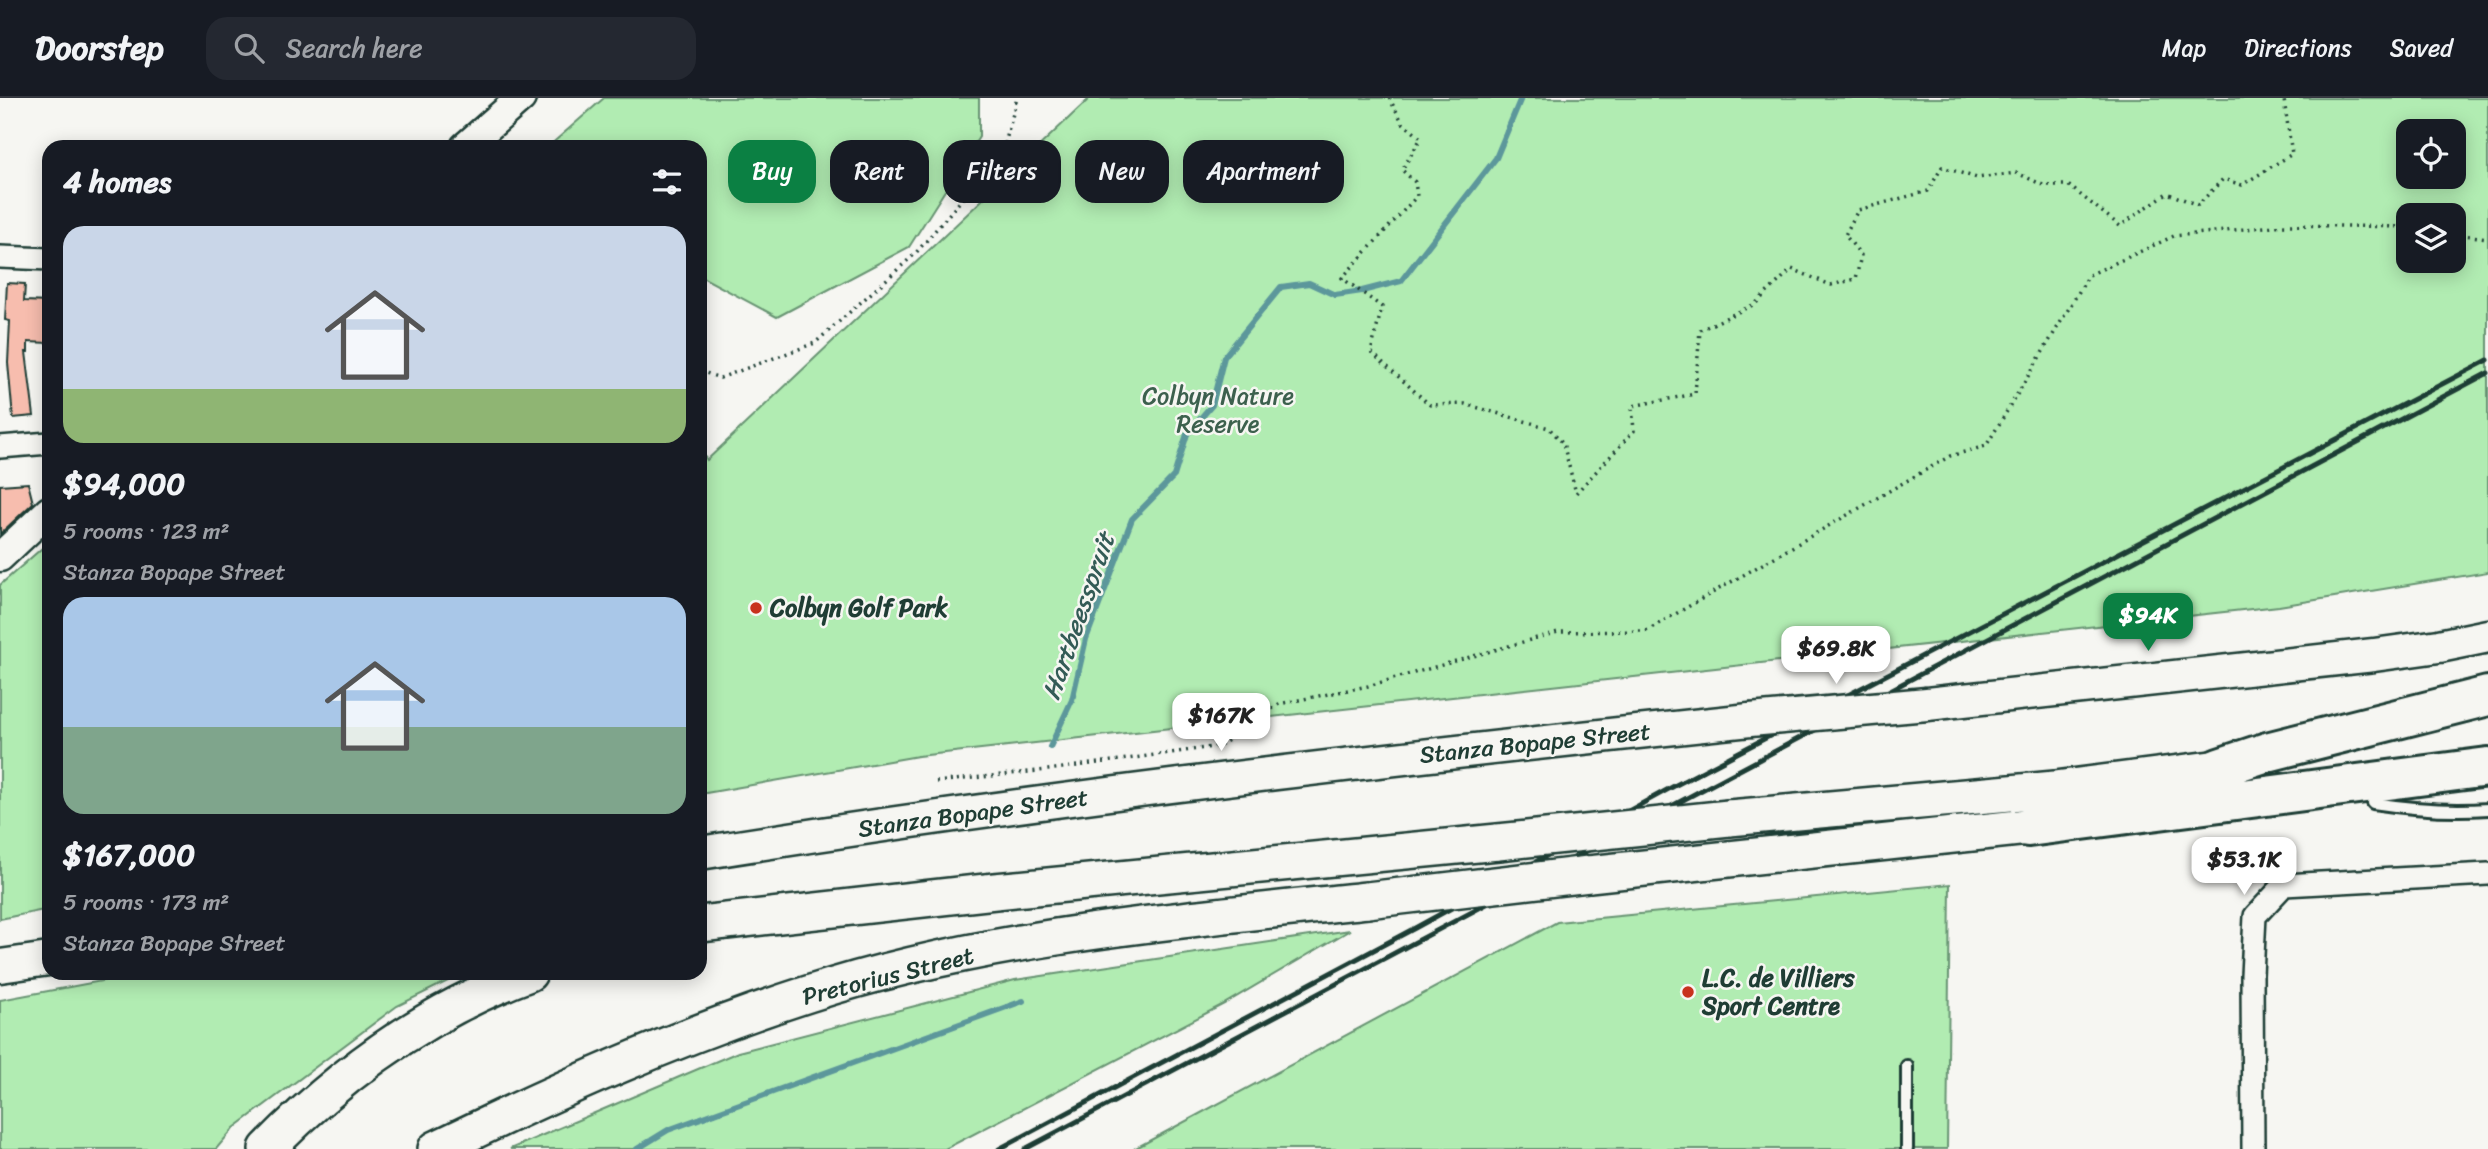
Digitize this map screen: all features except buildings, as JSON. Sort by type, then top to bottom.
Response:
[{"type":"highway","points":[[2219,768],[2290,746],[2488,696]]},
{"type":"highway","points":[[2219,768],[2376,745],[2488,724]]},
{"type":"highway","points":[[2028,827],[2488,767]]},
{"type":"highway","points":[[2028,827],[2177,820],[2488,790]]},
{"type":"main road","name":"Stanza Bopape Street","points":[[2374,655],[2488,623]]},
{"type":"main road","name":"Stanza Bopape Street","points":[[707,852],[1120,792],[1397,758],[2374,655],[2488,636]]},
{"type":"main road","points":[[707,923],[995,891],[1729,818],[2055,789],[2219,768]]},
{"type":"main road","name":"Pretorius Street","points":[[436,1149],[510,1113],[695,1034],[810,993],[913,966],[1033,941],[1151,923],[2028,827]]},
{"type":"main road","points":[[0,966],[42,960]]},
{"type":"main road","points":[[267,1149],[306,1110],[393,1043],[464,1002],[511,980]]},
{"type":"street","points":[[473,140],[521,98]]},
{"type":"street","points":[[0,257],[42,259]]},
{"type":"street","points":[[0,447],[42,444]]},
{"type":"street","points":[[0,557],[42,518]]},
{"type":"street","points":[[2253,1149],[2252,975],[2255,916],[2284,886],[2488,874]]},
{"type":"lane","points":[[2373,803],[2455,812],[2488,809]]},
{"type":"lane","points":[[1907,1066],[1907,1149]]},
{"type":"path","points":[[707,374],[720,379],[815,344],[915,254],[968,192],[1005,144],[1017,98]]},
{"type":"path","points":[[1389,98],[1403,123],[1421,138],[1402,170],[1415,182],[1417,196],[1342,278],[1382,307],[1371,352],[1430,405],[1465,404],[1549,428],[1563,443],[1576,493],[1634,430],[1632,406],[1695,394],[1700,330],[1755,304],[1792,269],[1831,285],[1856,279],[1861,256],[1845,235],[1858,210],[1928,191],[1941,167],[1977,178],[2017,173],[2043,186],[2068,186],[2120,226],[2167,193],[2198,205],[2223,179],[2242,186],[2292,154],[2284,100],[2287,98]]},
{"type":"path","points":[[936,782],[1220,746],[1279,704],[1368,686],[1558,632],[1646,631],[1950,456],[1986,446],[2089,275],[2174,236],[2285,225],[2396,227]]},
{"type":"path","points":[[2466,235],[2488,238]]},
{"type":"green space","points":[[604,98],[979,98],[979,137],[977,140],[943,140],[943,194],[909,247],[777,317],[707,280],[707,140],[556,140]]},
{"type":"green space","name":"Colbyn Nature Reserve","points":[[1090,98],[2488,98],[2488,572],[2279,606],[918,756],[707,793],[707,460],[979,203],[1061,203],[1061,140],[1046,140]]},
{"type":"green space","points":[[42,548],[42,910],[0,919],[0,585]]},
{"type":"green space","name":"L.C. de Villiers Sport Centre","points":[[1950,884],[1947,1149],[1134,1149],[1557,922]]},
{"type":"green space","points":[[1350,930],[1224,1004],[945,1149],[510,1149],[738,1052],[1015,980]]},
{"type":"green space","points":[[107,980],[450,980],[397,1006],[234,1128],[216,1149],[0,1149],[0,1000]]},
{"type":"waterway","name":"Hartbeesspruit","points":[[1050,747],[1072,700],[1086,639],[1132,519],[1174,476],[1187,434],[1212,405],[1224,357],[1281,287],[1309,283],[1335,295],[1401,281],[1496,158],[1521,98]]},
{"type":"waterway","points":[[637,1149],[668,1130],[1023,1001]]},
{"type":"railway","points":[[999,1149],[1415,928],[1676,785],[2488,360]]},
{"type":"railway","points":[[1025,1149],[2488,373]]},
{"type":"place","name":"Colbyn Golf Park","points":[[756,608]]},
{"type":"place","name":"L.C. de Villiers Sport Centre","points":[[1688,992]]}]
